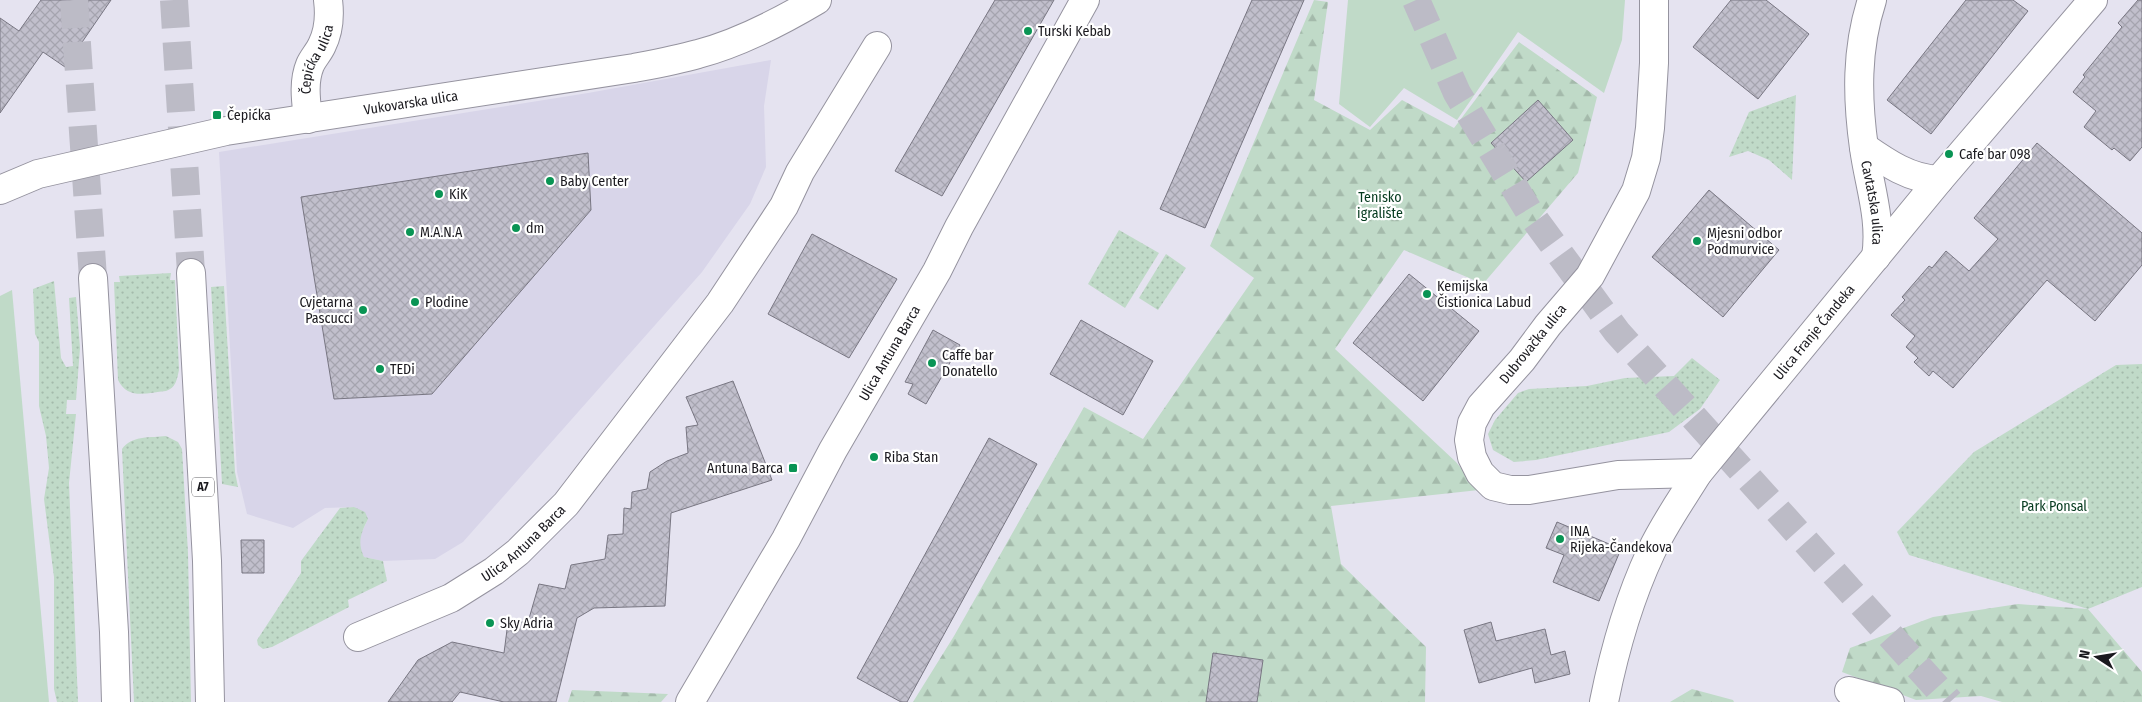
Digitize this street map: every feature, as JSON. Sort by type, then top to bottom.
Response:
[{"type":"main road","name":"Čepićka ulica","points":[[308,119],[305,90],[310,66],[322,46],[328,29],[328,0]]},
{"type":"main road","name":"Vukovarska ulica","points":[[0,190],[38,174],[226,131],[634,68],[699,54],[746,37],[788,18],[817,0]]},
{"type":"main road","name":"Ulica Antuna Barca","points":[[690,702],[786,539],[833,450],[937,271],[963,219],[1085,0]]},
{"type":"main road","name":"Dubrovačka ulica","points":[[1654,0],[1654,63],[1650,128],[1646,158],[1636,190],[1590,276],[1548,325],[1522,360],[1481,406],[1472,424],[1469,440],[1472,457],[1480,473],[1493,486],[1510,490],[1529,490],[1618,475],[1698,473]]},
{"type":"main road","name":"Cavtatska ulica","points":[[1872,0],[1861,40],[1859,91],[1864,147],[1877,220],[1878,241],[1876,257]]},
{"type":"main road","name":"Ulica Franje Čandeka","points":[[1604,702],[1618,644],[1650,553],[1698,473],[1939,180],[2093,0]]},
{"type":"main road","name":"Ulica Antuna Barca","points":[[358,637],[451,598],[494,571],[518,552],[566,504],[720,303],[784,206],[800,172],[877,46]]},
{"type":"main road","name":"Cavtatska ulica","points":[[1864,147],[1884,161],[1915,177],[1939,180]]},
{"type":"main road","name":"A7","points":[[191,272],[207,561],[210,702]]},
{"type":"main road","points":[[93,278],[114,632],[116,702]]},
{"type":"main road","points":[[1849,692],[1890,702]]},
{"type":"shaded area","points":[[771,60],[764,106],[766,167],[750,204],[702,272],[463,542],[435,559],[383,561],[364,557],[359,547],[360,536],[368,519],[354,507],[325,508],[293,528],[247,514],[237,472],[219,152],[588,93]]},
{"type":"green space","name":"Tenisko igralište","points":[[1314,0],[1328,2],[1314,100],[1370,130],[1402,100],[1454,128],[1519,42],[1597,97],[1578,173],[1483,284],[1404,250],[1335,349],[1456,462],[1479,490],[1331,506],[1341,564],[1426,647],[1425,702],[913,702],[954,636],[1084,407],[1143,439],[1254,278],[1210,246]]},
{"type":"green space","points":[[1348,0],[1625,0],[1622,40],[1604,93],[1518,32],[1457,120],[1404,88],[1370,127],[1339,104]]},
{"type":"green space","points":[[1796,95],[1792,180],[1769,160],[1748,151],[1729,157],[1749,112]]},
{"type":"green space","points":[[1119,230],[1159,253],[1125,308],[1088,284]]},
{"type":"green space","points":[[1166,254],[1186,268],[1158,310],[1139,298]]},
{"type":"green space","points":[[171,273],[170,280],[175,280],[179,370],[177,380],[172,388],[166,391],[145,394],[132,393],[122,386],[118,380],[114,282],[120,282],[119,276]]},
{"type":"green space","points":[[54,281],[61,358],[66,367],[73,366],[69,298],[76,297],[80,348],[76,400],[67,400],[66,414],[76,414],[69,483],[78,702],[57,702],[54,689],[54,577],[44,499],[49,468],[46,436],[39,406],[39,342],[35,334],[33,289]]},
{"type":"green space","points":[[224,286],[235,472],[238,487],[222,484],[211,287]]},
{"type":"green space","points":[[12,290],[49,702],[0,702],[0,296]]},
{"type":"green space","points":[[1692,358],[1720,380],[1700,409],[1669,432],[1536,460],[1514,462],[1493,450],[1488,434],[1495,420],[1518,393],[1529,389],[1587,386],[1625,378],[1674,376]]},
{"type":"green space","name":"Park Ponsal","points":[[2142,364],[2142,587],[2088,609],[1909,555],[1897,532],[1974,452],[2116,365]]},
{"type":"green space","points":[[166,436],[178,442],[182,449],[188,553],[191,702],[134,702],[122,449],[136,439]]},
{"type":"green space","points":[[354,507],[365,512],[368,519],[360,542],[364,557],[383,561],[387,581],[348,600],[349,607],[272,647],[263,649],[258,645],[257,640],[301,573],[301,561],[340,508]]},
{"type":"green space","points":[[2018,604],[2088,609],[2142,672],[2142,702],[2002,702],[1981,696],[1916,700],[1842,672],[1850,648],[1933,617]]},
{"type":"green space","points":[[1692,689],[1733,700],[1734,702],[1670,702]]},
{"type":"green space","points":[[572,690],[668,694],[661,702],[568,702]]},
{"type":"building","points":[[41,0],[111,0],[65,67],[43,52],[0,113],[0,18],[19,31]]},
{"type":"building","points":[[995,0],[1054,0],[942,196],[895,171]]},
{"type":"building","points":[[1252,0],[1304,0],[1205,228],[1160,209]]},
{"type":"building","points":[[1731,0],[1766,0],[1809,34],[1758,99],[1693,47]]},
{"type":"building","points":[[1966,0],[2013,0],[2028,11],[1931,134],[1887,100]]},
{"type":"building","points":[[2138,0],[2142,0],[2142,147],[2130,161],[2114,148],[2112,150],[2084,127],[2096,111],[2073,92],[2085,77],[2083,75],[2122,27],[2118,23]]},
{"type":"building","points":[[1538,100],[1573,140],[1526,182],[1491,143]]},
{"type":"building","points":[[2037,143],[2142,233],[2142,265],[2095,321],[2047,280],[1953,388],[1933,371],[1929,376],[1914,362],[1918,358],[1906,347],[1915,336],[1891,315],[1905,300],[1902,297],[1929,266],[1932,268],[1946,251],[1969,271],[1998,239],[1974,218]]},
{"type":"building","name":"Plodine","points":[[588,153],[591,210],[432,394],[334,399],[301,197]]},
{"type":"building","points":[[1709,190],[1779,250],[1723,317],[1652,257]]},
{"type":"building","points":[[812,234],[897,279],[849,358],[768,314]]},
{"type":"building","points":[[1409,274],[1479,331],[1423,401],[1353,343]]},
{"type":"building","points":[[1081,320],[1153,361],[1123,415],[1050,374]]},
{"type":"building","name":"Caffe bar Donatello","points":[[933,330],[960,345],[926,404],[908,394],[913,384],[905,382]]},
{"type":"building","points":[[733,381],[772,480],[671,513],[665,606],[594,608],[577,618],[556,702],[504,702],[460,692],[452,702],[388,702],[418,660],[452,642],[504,653],[508,622],[528,622],[539,584],[565,589],[571,565],[605,559],[608,535],[623,534],[624,508],[631,509],[632,492],[647,489],[650,472],[667,461],[688,453],[686,427],[698,425],[686,397]]},
{"type":"building","points":[[989,438],[1037,464],[907,702],[901,702],[857,678]]},
{"type":"building","points":[[1557,522],[1621,549],[1599,601],[1553,582],[1564,555],[1546,548]]},
{"type":"building","points":[[241,540],[264,540],[264,573],[242,573]]},
{"type":"building","points":[[1491,622],[1496,641],[1545,629],[1551,655],[1565,651],[1570,674],[1535,683],[1532,668],[1479,683],[1464,630]]},
{"type":"building","points":[[1213,653],[1263,660],[1257,702],[1206,702]]},
{"type":"tunnel","points":[[74,0],[93,278]]},
{"type":"tunnel","points":[[174,0],[191,273]]},
{"type":"tunnel","points":[[1416,0],[1457,93],[1530,213],[1617,332],[1950,702]]},
{"type":"place","name":"Turski Kebab","points":[[1028,31]]},
{"type":"place","name":"Čepićka","points":[[217,115]]},
{"type":"place","name":"Cafe bar 098","points":[[1949,154]]},
{"type":"place","name":"Baby Center","points":[[550,181]]},
{"type":"place","name":"KiK","points":[[439,194]]},
{"type":"place","name":"dm","points":[[516,228]]},
{"type":"place","name":"M.A.N.A","points":[[410,232]]},
{"type":"place","name":"Mjesni odbor Podmurvice","points":[[1697,241]]},
{"type":"place","name":"Kemijska Čistionica Labud","points":[[1427,294]]},
{"type":"place","name":"Plodine","points":[[415,302]]},
{"type":"place","name":"Cvjetarna Pascucci","points":[[363,310]]},
{"type":"place","name":"Caffe bar Donatello","points":[[932,363]]},
{"type":"place","name":"TEDi","points":[[380,369]]},
{"type":"place","name":"Riba Stan","points":[[874,457]]},
{"type":"place","name":"Antuna Barca","points":[[793,468]]},
{"type":"place","name":"INA Rijeka-Čandekova","points":[[1560,539]]},
{"type":"place","name":"Sky Adria","points":[[490,623]]}]
